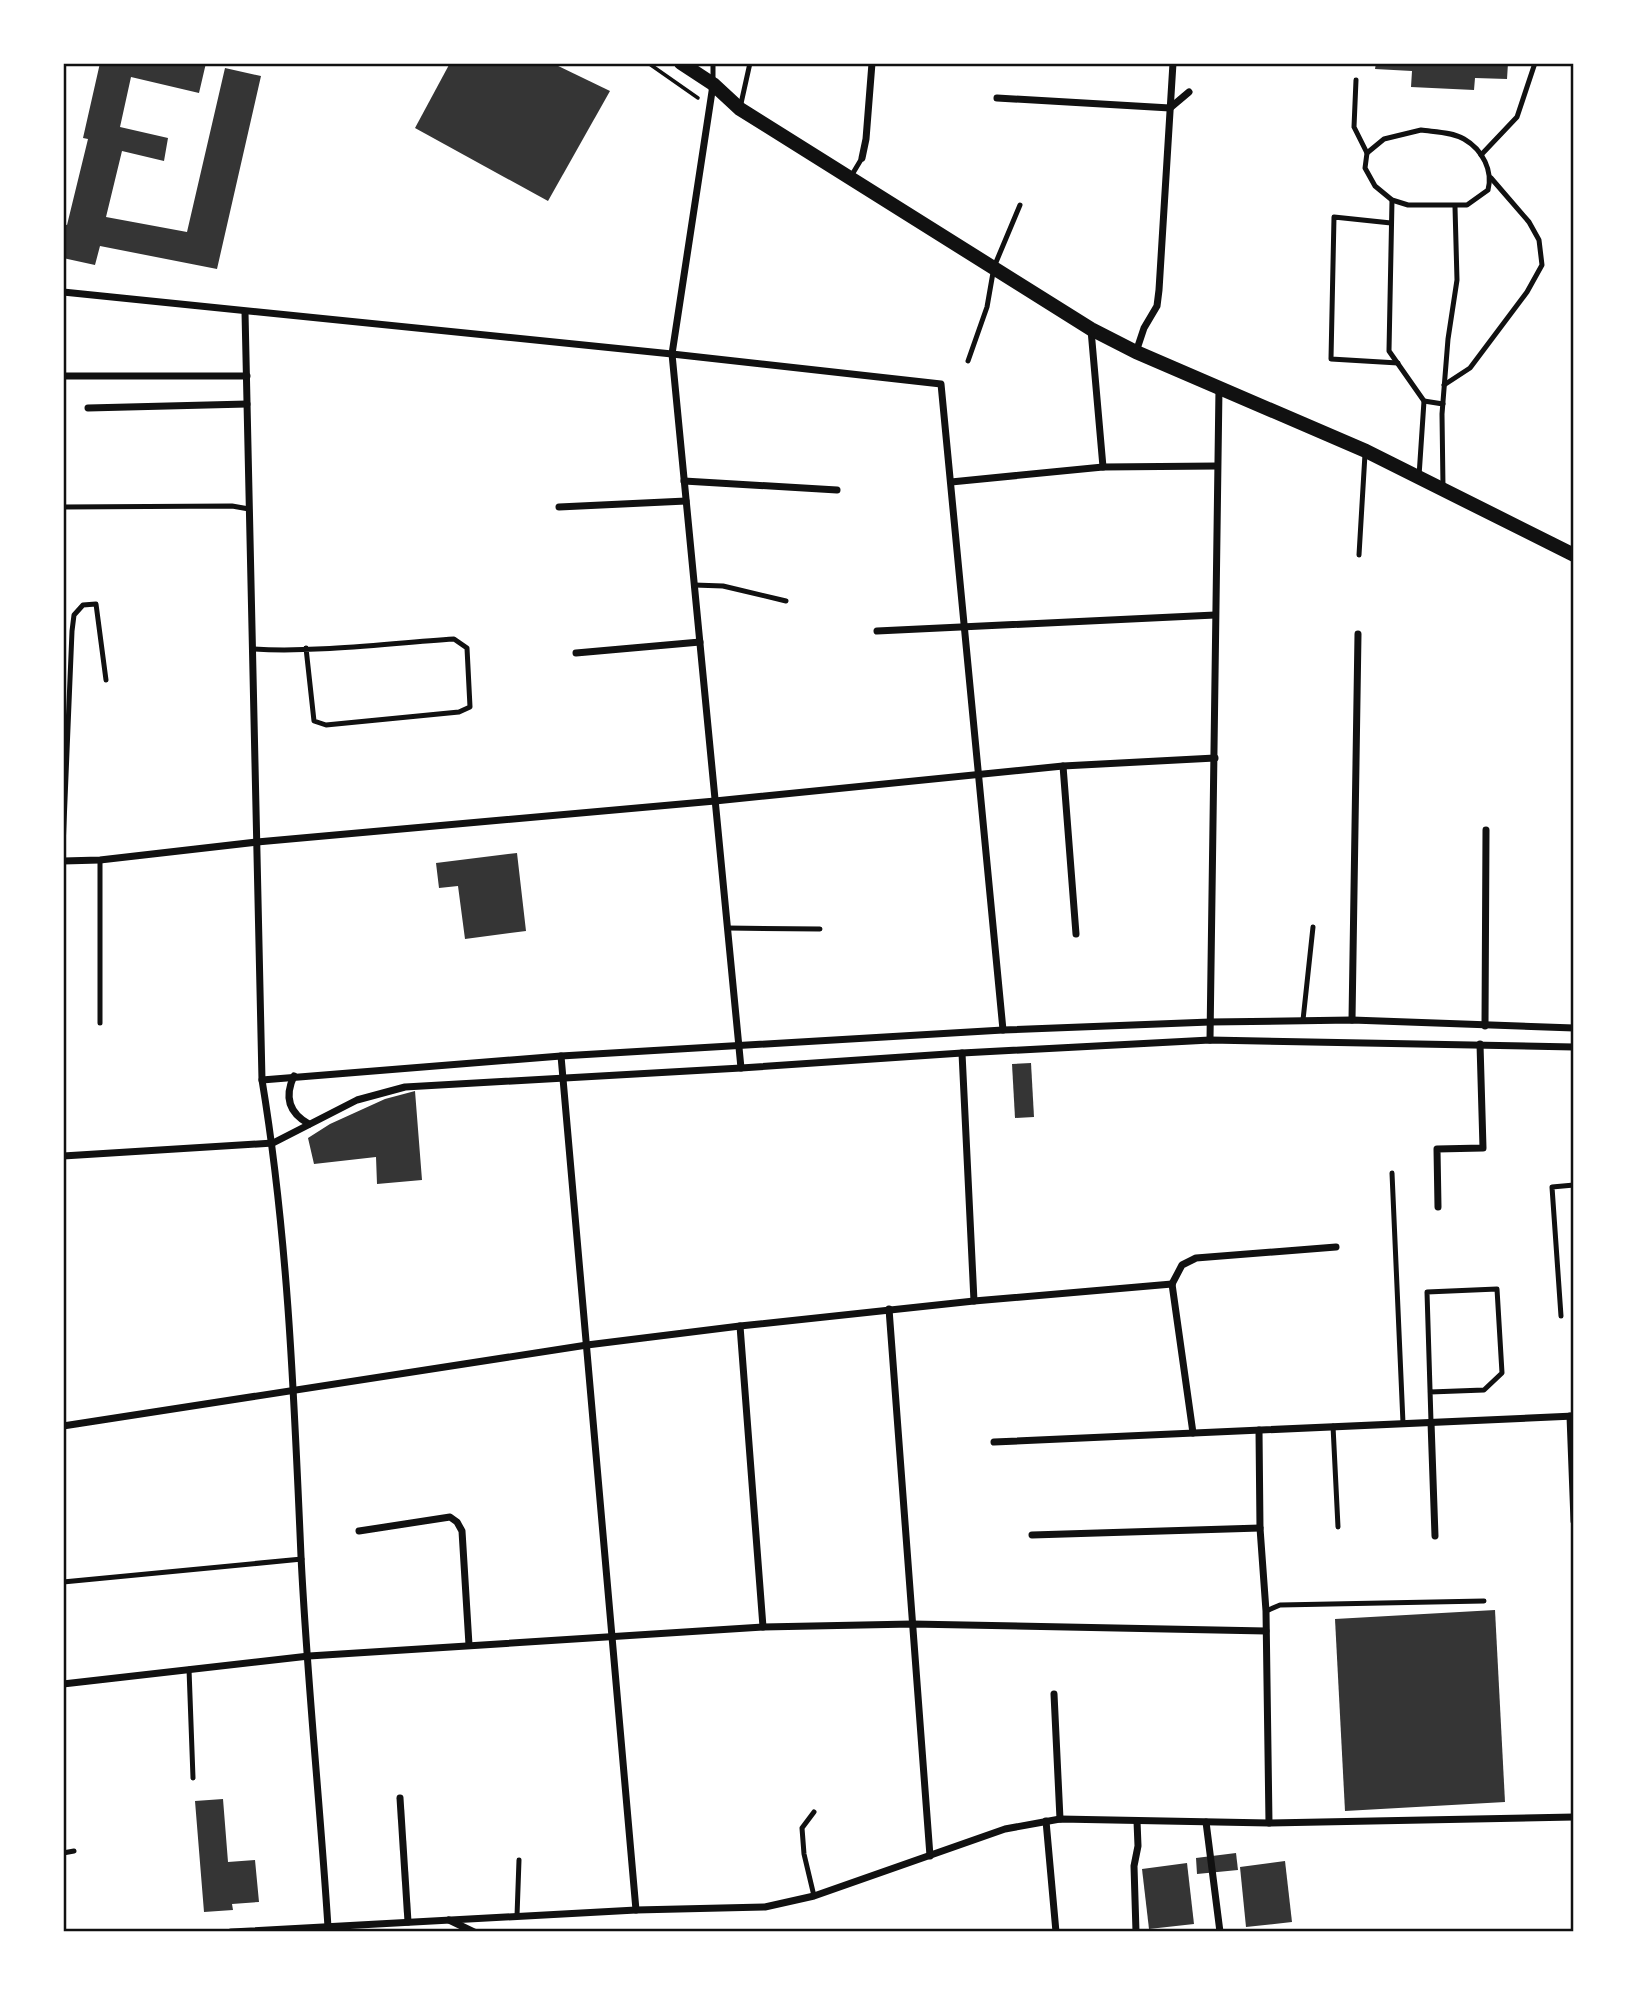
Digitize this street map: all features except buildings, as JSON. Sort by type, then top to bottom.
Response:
[{"type":"main road","points":[[681,63],[713,84],[740,108],[1091,329],[1136,352],[1366,451],[1574,555]]},
{"type":"street","points":[[862,158],[872,63]]},
{"type":"street","points":[[1136,352],[1144,328],[1157,306],[1173,63]]},
{"type":"street","points":[[713,84],[672,354],[741,1068]]},
{"type":"street","points":[[997,98],[1170,107],[1189,92]]},
{"type":"street","points":[[63,292],[941,384],[1003,1030]]},
{"type":"street","points":[[245,312],[262,1080],[273,1143],[294,1390],[302,1559],[328,1927]]},
{"type":"street","points":[[1091,329],[1103,467]]},
{"type":"street","points":[[63,376],[247,376]]},
{"type":"street","points":[[1210,1040],[1219,388]]},
{"type":"street","points":[[88,408],[247,404]]},
{"type":"street","points":[[951,482],[1103,467],[1217,466]]},
{"type":"street","points":[[684,481],[837,490]]},
{"type":"street","points":[[559,507],[686,501]]},
{"type":"street","points":[[877,631],[1215,615]]},
{"type":"street","points":[[1352,1020],[1358,634]]},
{"type":"street","points":[[576,653],[700,642]]},
{"type":"street","points":[[63,861],[100,860],[257,842],[715,802],[1063,766],[1215,758]]},
{"type":"street","points":[[1063,766],[1076,934]]},
{"type":"street","points":[[1485,1026],[1486,830]]},
{"type":"street","points":[[262,1080],[738,1044],[1003,1030],[1303,1020],[1574,1028]]},
{"type":"street","points":[[63,1156],[273,1143],[357,1101],[405,1087],[1210,1040],[1574,1047]]},
{"type":"street","points":[[1438,1207],[1437,1149],[1483,1148],[1480,1044]]},
{"type":"street","points":[[962,1053],[974,1301]]},
{"type":"street","points":[[561,1056],[636,1910]]},
{"type":"street","points":[[294,1076],[289,1087],[291,1109],[309,1124]]},
{"type":"street","points":[[1193,1433],[1172,1284],[1182,1265],[1196,1258],[1336,1248]]},
{"type":"street","points":[[63,1426],[587,1345],[889,1309],[1172,1284]]},
{"type":"street","points":[[889,1309],[930,1856]]},
{"type":"street","points":[[740,1326],[763,1627]]},
{"type":"street","points":[[994,1441],[1572,1416],[1574,1521]]},
{"type":"street","points":[[1431,1422],[1435,1536]]},
{"type":"street","points":[[1259,1430],[1260,1528],[1266,1611],[1269,1824]]},
{"type":"street","points":[[359,1531],[450,1517],[457,1522],[462,1531],[469,1645]]},
{"type":"street","points":[[1032,1535],[1260,1528]]},
{"type":"street","points":[[63,1684],[309,1656],[763,1627],[912,1623],[1266,1632]]},
{"type":"street","points":[[1054,1694],[1060,1819]]},
{"type":"street","points":[[400,1798],[408,1922]]},
{"type":"street","points":[[231,1932],[328,1927],[384,1928],[408,1922],[636,1910],[765,1907],[814,1896],[1005,1829],[1060,1819],[1269,1824],[1574,1817]]},
{"type":"street","points":[[1046,1821],[1056,1932]]},
{"type":"street","points":[[1136,1932],[1134,1866],[1138,1846],[1137,1821]]},
{"type":"street","points":[[1206,1822],[1220,1932]]},
{"type":"street","points":[[449,1920],[474,1932]]},
{"type":"street","points":[[397,1923],[397,1932]]},
{"type":"lane","points":[[713,63],[713,84]]},
{"type":"lane","points":[[740,108],[750,63]]},
{"type":"lane","points":[[1481,155],[1517,117],[1535,63]]},
{"type":"lane","points":[[1356,80],[1354,127],[1367,153],[1365,168],[1375,187],[1392,200],[1408,205],[1467,205],[1488,190],[1491,178],[1488,165],[1481,155],[1465,139],[1447,133],[1421,130],[1384,139],[1367,153]]},
{"type":"lane","points":[[850,178],[862,158]]},
{"type":"lane","points":[[1444,385],[1470,368],[1527,292],[1542,265],[1539,240],[1529,222],[1491,178]]},
{"type":"lane","points":[[1392,200],[1389,351],[1424,401],[1419,479]]},
{"type":"lane","points":[[968,361],[988,307],[994,267],[1020,205]]},
{"type":"lane","points":[[1443,490],[1444,385],[1457,280],[1455,206]]},
{"type":"lane","points":[[1391,223],[1334,217],[1331,359],[1398,363]]},
{"type":"lane","points":[[1424,401],[1443,404]]},
{"type":"lane","points":[[1359,555],[1366,451]]},
{"type":"lane","points":[[63,507],[232,506],[249,509]]},
{"type":"lane","points":[[694,585],[723,586],[786,601]]},
{"type":"lane","points":[[63,861],[72,631],[74,615],[83,605],[96,604],[106,680]]},
{"type":"lane","points":[[253,649],[453,639],[467,648],[470,707],[459,712],[326,725],[314,721],[306,648]]},
{"type":"lane","points":[[100,860],[100,1023]]},
{"type":"lane","points":[[1303,1020],[1312,927]]},
{"type":"lane","points":[[727,928],[820,929]]},
{"type":"lane","points":[[1392,1173],[1403,1423]]},
{"type":"lane","points":[[1561,1316],[1552,1187],[1574,1185]]},
{"type":"lane","points":[[1430,1392],[1484,1390],[1502,1373],[1497,1289],[1427,1292],[1430,1392],[1431,1422]]},
{"type":"lane","points":[[1333,1426],[1338,1527]]},
{"type":"lane","points":[[63,1582],[302,1559]]},
{"type":"lane","points":[[1266,1611],[1280,1605],[1484,1601]]},
{"type":"lane","points":[[190,1670],[193,1777]]},
{"type":"lane","points":[[814,1812],[802,1828],[804,1854],[814,1896]]},
{"type":"lane","points":[[63,1853],[74,1851]]},
{"type":"lane","points":[[517,1916],[519,1860]]}]
